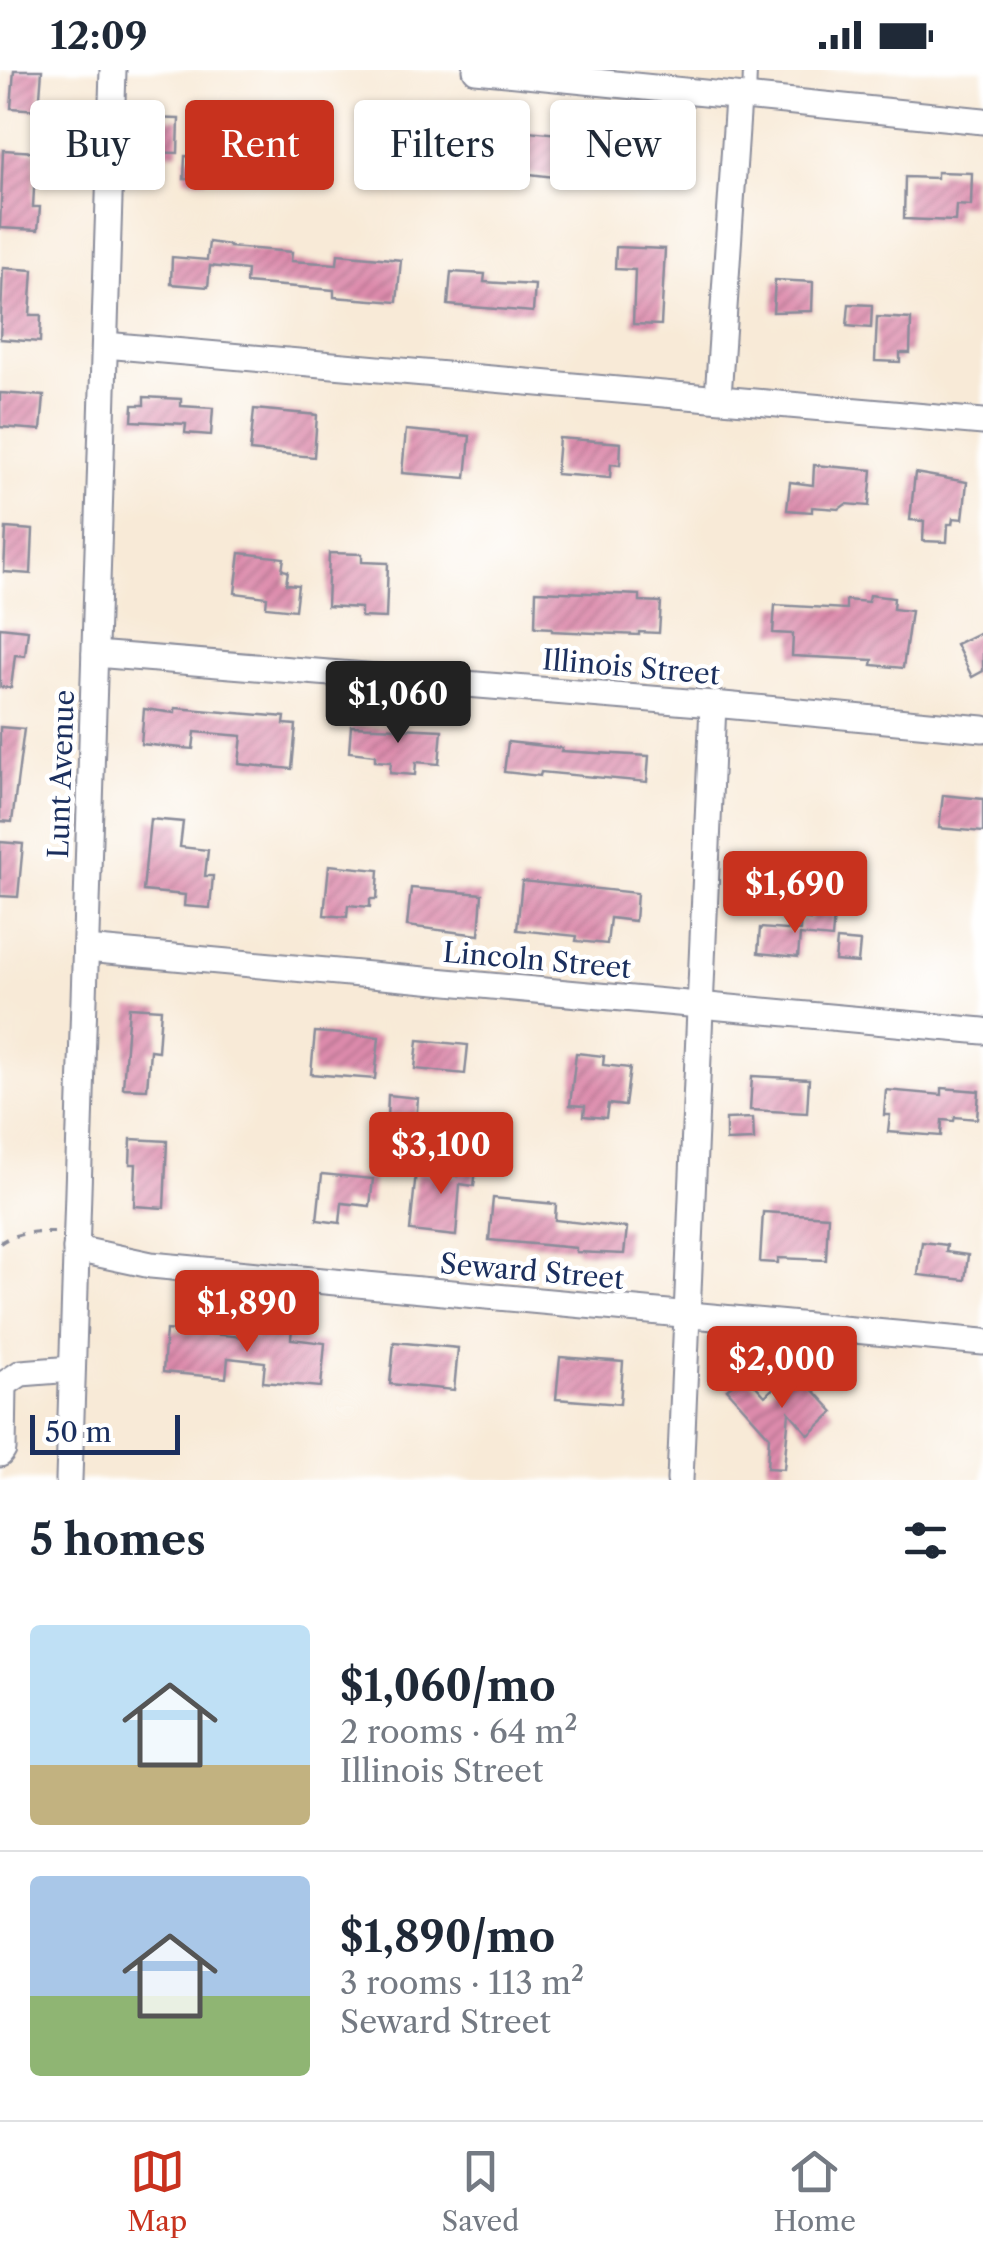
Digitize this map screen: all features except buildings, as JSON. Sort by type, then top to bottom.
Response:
[{"type":"street","name":"Lunt Avenue","points":[[69,1480],[72,1369],[68,1241],[86,949],[114,70]]},
{"type":"street","points":[[476,70],[983,121]]},
{"type":"street","points":[[718,397],[743,99]]},
{"type":"street","points":[[105,345],[983,422]]},
{"type":"street","name":"Illinois Street","points":[[95,654],[983,729]]},
{"type":"street","points":[[680,1480],[713,704]]},
{"type":"street","name":"Lincoln Street","points":[[86,949],[983,1031]]},
{"type":"street","name":"Seward Street","points":[[68,1241],[151,1265],[983,1342]]},
{"type":"street","points":[[0,1454],[2,1386],[20,1373],[72,1369]]},
{"type":"lane","points":[[743,99],[750,70]]},
{"type":"path","points":[[0,1242],[36,1232],[68,1241]]}]
